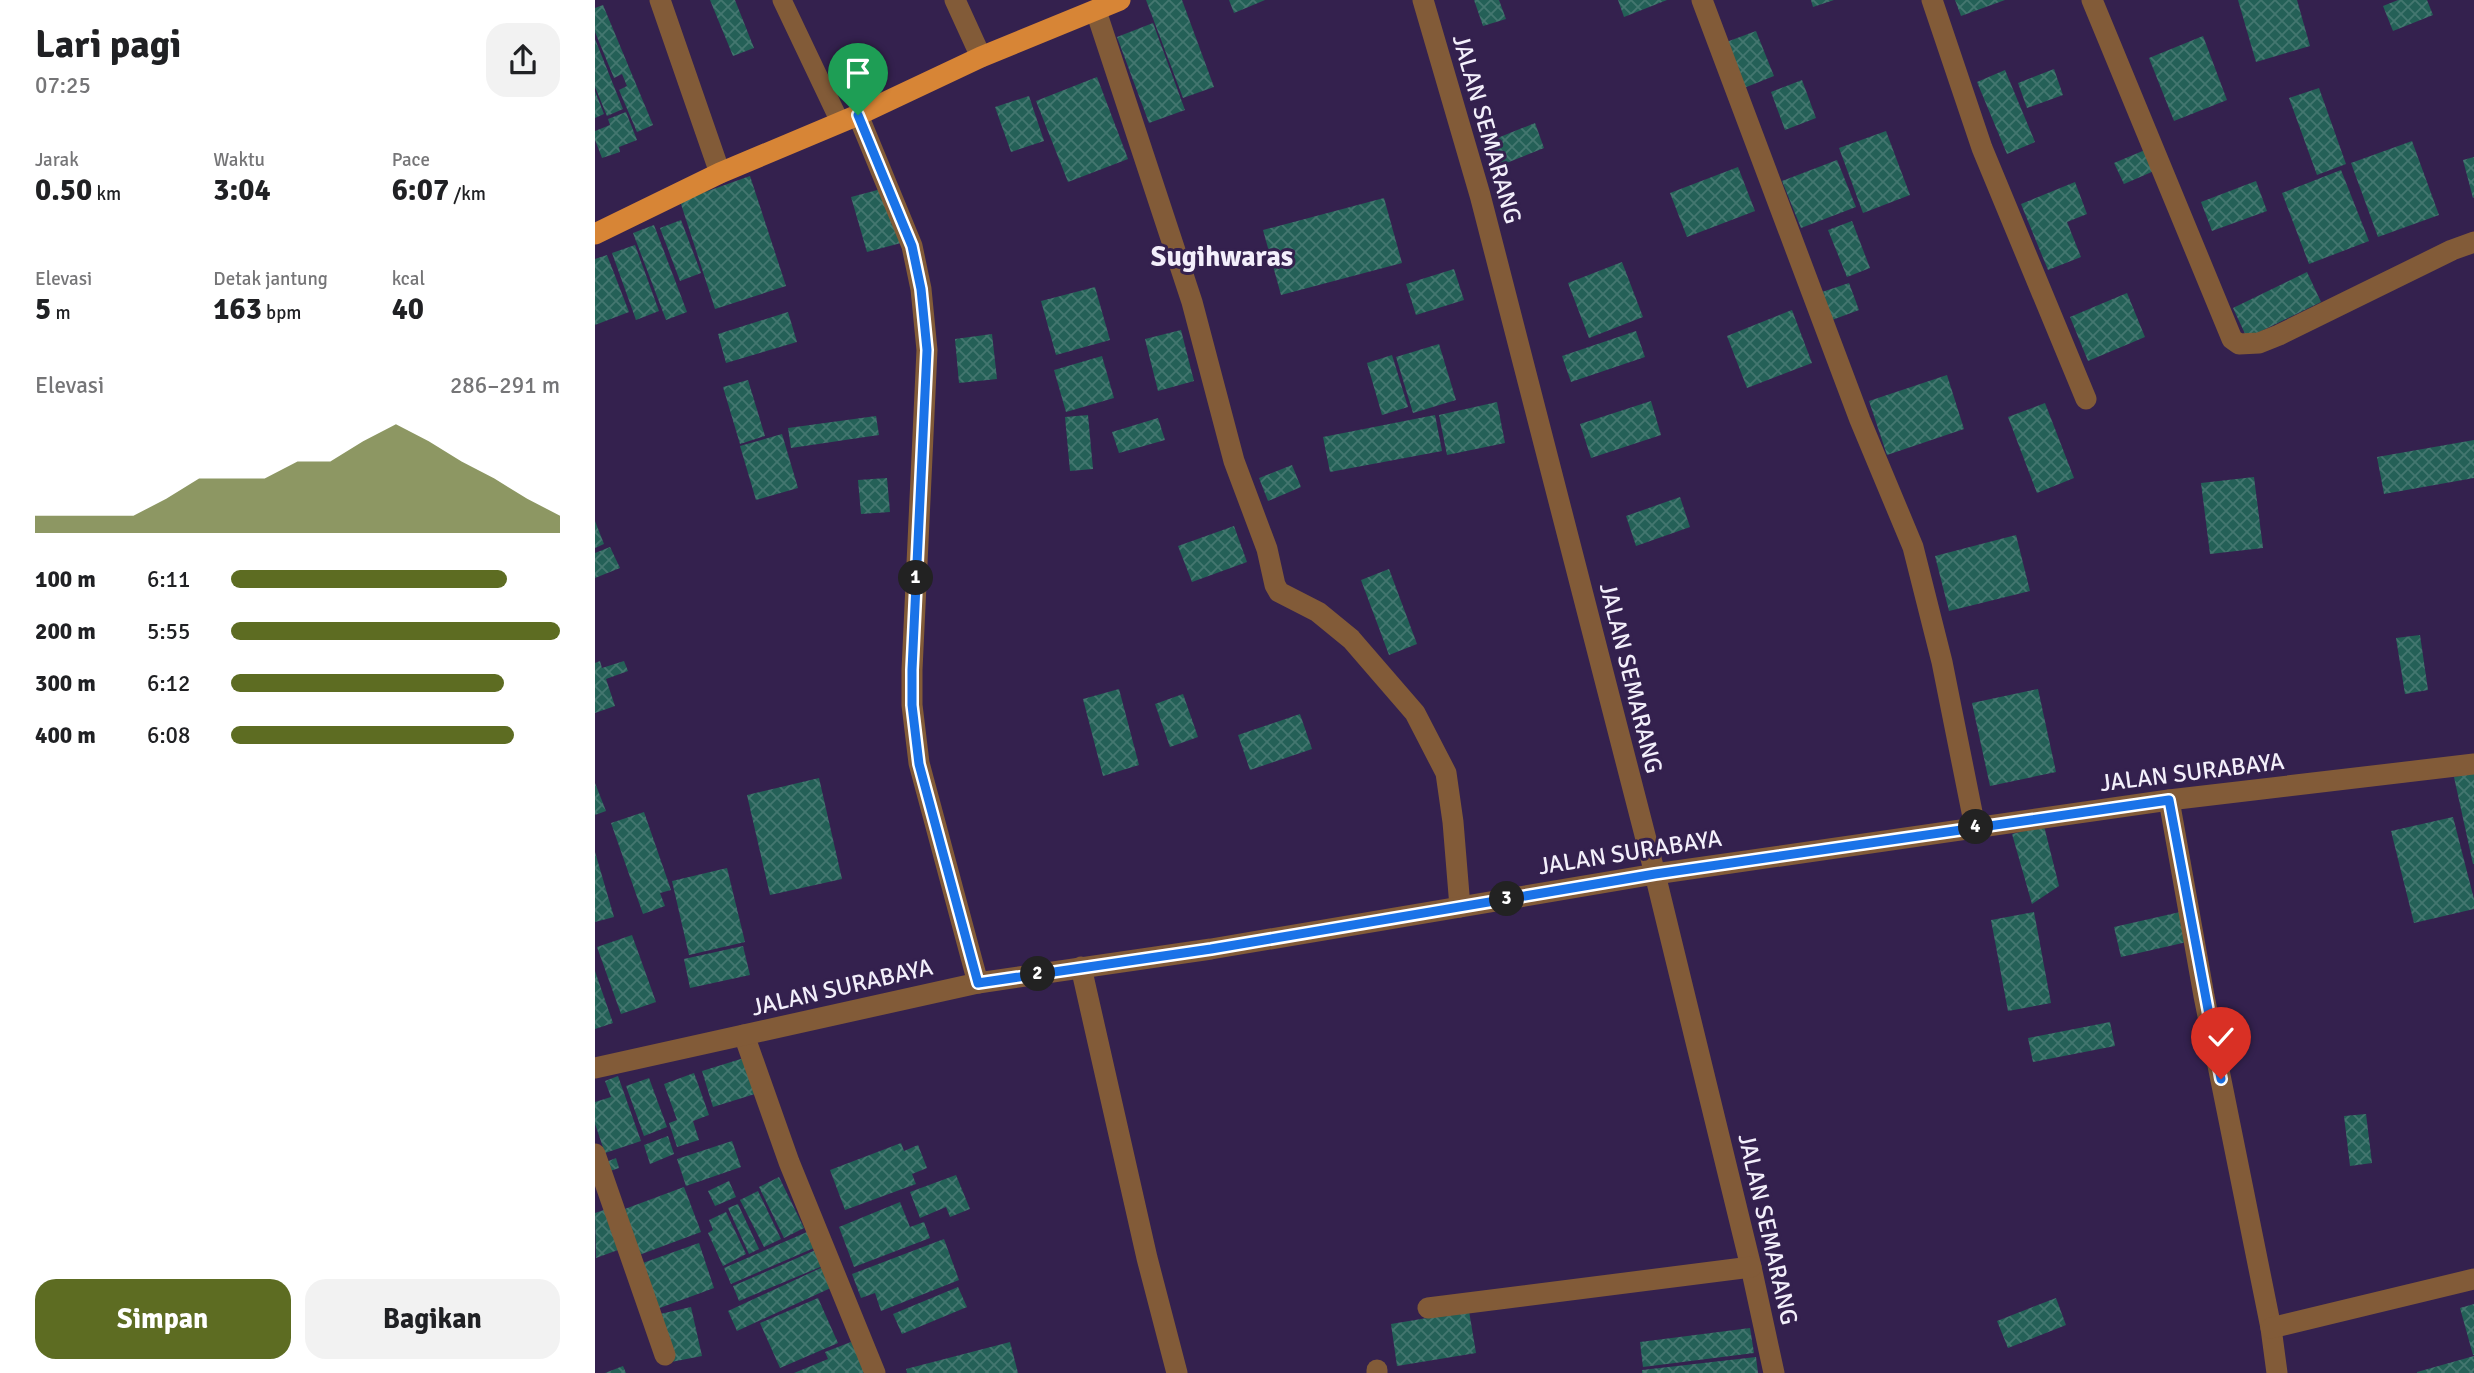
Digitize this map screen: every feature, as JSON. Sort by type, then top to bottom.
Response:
[{"type":"main road","points":[[595,234],[720,173],[849,118],[981,57],[1120,0]]},
{"type":"street","points":[[660,0],[720,173]]},
{"type":"street","points":[[955,0],[981,57]]},
{"type":"street","name":"JALAN SEMARANG","points":[[1423,0],[1481,195],[1655,874],[1751,1267],[1774,1373]]},
{"type":"street","points":[[1702,0],[1860,420],[1913,547],[1943,662],[1975,827]]},
{"type":"street","points":[[1932,0],[1982,148],[2086,399]]},
{"type":"street","points":[[2092,0],[2232,339],[2239,344],[2259,342],[2279,335],[2452,250],[2474,242]]},
{"type":"street","points":[[1096,11],[1192,302],[1234,461],[1267,549],[1275,585],[1279,592],[1318,612],[1351,639],[1415,713],[1446,773],[1460,907]]},
{"type":"street","points":[[849,118],[912,246],[921,289],[927,350],[912,705],[919,764],[978,983]]},
{"type":"street","name":"JALAN SURABAYA","points":[[595,1068],[978,983],[1211,949],[1655,874],[1975,827],[2169,800],[2474,764]]},
{"type":"street","points":[[2169,800],[2204,996],[2271,1328],[2277,1373]]},
{"type":"street","points":[[1081,967],[1147,1258],[1177,1373]]},
{"type":"street","points":[[744,1035],[789,1162],[875,1373]]},
{"type":"street","points":[[595,1154],[665,1355]]},
{"type":"street","points":[[1429,1308],[1751,1267]]},
{"type":"street","points":[[2271,1328],[2474,1279]]},
{"type":"lane","points":[[782,0],[849,118]]},
{"type":"building","points":[[710,0],[735,0],[754,48],[733,56]]},
{"type":"building","points":[[1146,0],[1182,0],[1214,87],[1183,98]]},
{"type":"building","points":[[1229,0],[1265,0],[1234,13]]},
{"type":"building","points":[[1474,0],[1499,0],[1506,19],[1483,26]]},
{"type":"building","points":[[1618,0],[1667,0],[1624,17]]},
{"type":"building","points":[[1811,0],[1834,0],[1813,7]]},
{"type":"building","points":[[1955,0],[2005,0],[1961,16]]},
{"type":"building","points":[[2238,0],[2297,0],[2310,46],[2256,62]]},
{"type":"building","points":[[2398,0],[2427,0],[2433,15],[2393,31],[2383,6]]},
{"type":"building","points":[[603,5],[653,125],[637,132],[619,90],[627,86],[622,74],[614,78],[595,32],[595,8]]},
{"type":"building","points":[[1153,23],[1185,110],[1149,123],[1117,37]]},
{"type":"building","points":[[1756,31],[1774,76],[1739,90],[1721,44]]},
{"type":"building","points":[[2203,36],[2227,100],[2174,121],[2149,58]]},
{"type":"building","points":[[595,39],[623,109],[607,116],[595,87]]},
{"type":"building","points":[[2054,69],[2063,95],[2027,108],[2018,83]]},
{"type":"building","points":[[2005,70],[2035,142],[2007,154],[1977,82]]},
{"type":"building","points":[[1097,77],[1128,159],[1068,182],[1036,101]]},
{"type":"building","points":[[1802,80],[1816,118],[1785,130],[1771,92]]},
{"type":"building","points":[[2319,88],[2346,164],[2317,175],[2289,98]]},
{"type":"building","points":[[595,91],[604,114],[595,118]]},
{"type":"building","points":[[1029,96],[1044,141],[1011,152],[995,107]]},
{"type":"building","points":[[626,112],[637,140],[619,147],[620,152],[602,158],[595,140],[595,131],[610,125],[608,119]]},
{"type":"building","points":[[1535,123],[1544,148],[1499,166],[1490,141]]},
{"type":"building","points":[[1886,131],[1910,195],[1863,213],[1839,148]]},
{"type":"building","points":[[2412,141],[2439,215],[2378,237],[2351,163]]},
{"type":"building","points":[[2145,150],[2154,171],[2124,184],[2114,163]]},
{"type":"building","points":[[2474,157],[2474,197],[2473,198],[2463,160]]},
{"type":"building","points":[[1837,160],[1856,207],[1801,228],[1782,181]]},
{"type":"building","points":[[1738,167],[1755,211],[1687,237],[1670,193]]},
{"type":"building","points":[[2341,170],[2369,241],[2309,264],[2282,193]]},
{"type":"building","points":[[750,176],[786,286],[715,309],[680,201]]},
{"type":"building","points":[[2256,181],[2267,211],[2212,231],[2201,202]]},
{"type":"building","points":[[2075,182],[2087,214],[2067,222],[2081,257],[2048,270],[2021,204]]},
{"type":"building","points":[[885,188],[901,243],[867,252],[851,197]]},
{"type":"building","points":[[1384,198],[1402,263],[1281,295],[1263,230]]},
{"type":"building","points":[[681,220],[701,273],[680,281],[660,228]]},
{"type":"building","points":[[1852,221],[1870,268],[1847,277],[1828,230]]},
{"type":"building","points":[[654,225],[687,312],[666,320],[633,233]]},
{"type":"building","points":[[635,245],[659,311],[636,320],[612,253]]},
{"type":"building","points":[[607,255],[629,312],[595,325],[595,259]]},
{"type":"building","points":[[1622,262],[1643,317],[1589,338],[1568,283]]},
{"type":"building","points":[[1454,269],[1464,300],[1416,315],[1406,284]]},
{"type":"building","points":[[2307,272],[2321,302],[2247,338],[2233,308]]},
{"type":"building","points":[[1849,283],[1859,310],[1832,320],[1822,292]]},
{"type":"building","points":[[1095,287],[1110,340],[1056,355],[1041,301]]},
{"type":"building","points":[[2127,293],[2145,337],[2088,361],[2070,317]]},
{"type":"building","points":[[1792,310],[1812,363],[1747,388],[1727,336]]},
{"type":"building","points":[[788,312],[797,342],[726,363],[718,334]]},
{"type":"building","points":[[1181,330],[1194,381],[1158,391],[1145,339]]},
{"type":"building","points":[[1636,331],[1645,357],[1571,382],[1562,356]]},
{"type":"building","points":[[992,334],[997,379],[959,383],[955,339]]},
{"type":"building","points":[[1439,344],[1456,400],[1413,413],[1396,357]]},
{"type":"building","points":[[1392,355],[1408,407],[1382,415],[1367,363]]},
{"type":"building","points":[[1102,356],[1114,398],[1066,412],[1054,370]]},
{"type":"building","points":[[1947,375],[1964,429],[1887,455],[1869,401]]},
{"type":"building","points":[[748,380],[765,436],[740,444],[723,387]]},
{"type":"building","points":[[1651,401],[1661,435],[1591,458],[1580,424]]},
{"type":"building","points":[[1497,402],[1505,443],[1447,455],[1439,415]]},
{"type":"building","points":[[2045,403],[2074,478],[2037,493],[2008,417]]},
{"type":"building","points":[[1088,415],[1093,469],[1070,471],[1065,417]]},
{"type":"building","points":[[1435,415],[1442,451],[1330,472],[1323,437]]},
{"type":"building","points":[[876,416],[879,435],[791,448],[788,428]]},
{"type":"building","points":[[1158,418],[1165,440],[1119,453],[1112,432]]},
{"type":"building","points":[[782,434],[798,488],[756,500],[740,446]]},
{"type":"building","points":[[2474,440],[2474,478],[2384,494],[2377,457]]},
{"type":"building","points":[[1292,465],[1301,487],[1268,501],[1259,478]]},
{"type":"building","points":[[2254,477],[2263,548],[2210,554],[2201,483]]},
{"type":"building","points":[[887,478],[890,512],[861,514],[858,480]]},
{"type":"building","points":[[1680,497],[1690,527],[1636,546],[1626,516]]},
{"type":"building","points":[[595,521],[604,544],[595,548]]},
{"type":"building","points":[[1234,526],[1247,562],[1192,582],[1178,546]]},
{"type":"building","points":[[2016,535],[2030,591],[1949,611],[1935,556]]},
{"type":"building","points":[[610,547],[620,568],[595,578],[595,553]]},
{"type":"building","points":[[1389,569],[1417,644],[1389,655],[1361,580]]},
{"type":"building","points":[[2420,635],[2428,690],[2405,694],[2396,638]]},
{"type":"building","points":[[600,661],[602,668],[624,661],[628,671],[606,679],[615,706],[595,713],[595,663]]},
{"type":"building","points":[[1119,689],[1139,765],[1103,776],[1083,699]]},
{"type":"building","points":[[2038,689],[2056,772],[1990,786],[1972,703]]},
{"type":"building","points":[[1183,694],[1198,737],[1170,747],[1155,704]]},
{"type":"building","points":[[1300,714],[1312,749],[1250,770],[1238,735]]},
{"type":"building","points":[[2474,773],[2474,864],[2473,864],[2454,777]]},
{"type":"building","points":[[819,778],[842,879],[770,895],[747,795]]},
{"type":"building","points":[[595,783],[606,811],[595,815]]},
{"type":"building","points":[[644,812],[671,890],[660,893],[665,906],[643,914],[611,823]]},
{"type":"building","points":[[2453,817],[2474,899],[2474,909],[2414,923],[2391,831]]},
{"type":"building","points":[[2044,826],[2059,886],[2032,904],[2012,834]]},
{"type":"building","points":[[595,852],[614,917],[595,922]]},
{"type":"building","points":[[727,868],[745,942],[689,955],[672,881]]},
{"type":"building","points":[[2034,912],[2051,1003],[2008,1011],[1991,920]]},
{"type":"building","points":[[2180,912],[2187,942],[2121,957],[2114,927]]},
{"type":"building","points":[[632,935],[656,1002],[621,1014],[597,947]]},
{"type":"building","points":[[743,946],[750,975],[690,988],[684,959]]},
{"type":"building","points":[[595,971],[613,1023],[595,1029]]},
{"type":"building","points":[[2110,1022],[2115,1046],[2033,1062],[2028,1038]]},
{"type":"building","points":[[744,1058],[755,1094],[713,1107],[702,1071]]},
{"type":"building","points":[[694,1073],[709,1115],[693,1121],[699,1140],[677,1147],[669,1123],[677,1120],[664,1084]]},
{"type":"building","points":[[618,1076],[641,1141],[605,1153],[595,1124],[595,1102],[611,1097],[605,1081]]},
{"type":"building","points":[[649,1078],[667,1127],[644,1136],[626,1086]]},
{"type":"building","points":[[2366,1114],[2372,1163],[2350,1166],[2344,1116]]},
{"type":"building","points":[[668,1136],[674,1154],[650,1164],[644,1145]]},
{"type":"building","points":[[732,1141],[741,1167],[686,1186],[677,1159]]},
{"type":"building","points":[[901,1143],[904,1151],[918,1145],[927,1168],[912,1174],[916,1184],[845,1210],[830,1170]]},
{"type":"building","points":[[616,1158],[619,1168],[604,1173],[601,1164]]},
{"type":"building","points":[[956,1175],[970,1209],[950,1217],[946,1207],[920,1218],[910,1192]]},
{"type":"building","points":[[779,1177],[804,1228],[784,1238],[759,1187]]},
{"type":"building","points":[[729,1181],[736,1197],[715,1206],[708,1191]]},
{"type":"building","points":[[684,1187],[701,1232],[639,1255],[622,1210]]},
{"type":"building","points":[[758,1191],[781,1239],[764,1247],[740,1200]]},
{"type":"building","points":[[900,1202],[910,1227],[924,1222],[930,1238],[854,1267],[839,1227]]},
{"type":"building","points":[[738,1204],[759,1249],[749,1254],[728,1208]]},
{"type":"building","points":[[604,1210],[618,1250],[596,1258],[595,1213]]},
{"type":"building","points":[[726,1212],[746,1254],[723,1266],[708,1233],[713,1230],[709,1220]]},
{"type":"building","points":[[807,1232],[814,1248],[731,1284],[724,1268]]},
{"type":"building","points":[[944,1239],[959,1280],[881,1311],[875,1293],[861,1298],[852,1274]]},
{"type":"building","points":[[699,1243],[714,1288],[657,1309],[640,1264]]},
{"type":"building","points":[[818,1249],[825,1265],[739,1301],[733,1286]]},
{"type":"building","points":[[825,1266],[835,1286],[737,1331],[728,1311]]},
{"type":"building","points":[[958,1287],[967,1307],[902,1334],[893,1314]]},
{"type":"building","points":[[818,1298],[838,1343],[780,1368],[760,1323]]},
{"type":"building","points":[[2056,1298],[2066,1325],[2008,1348],[1997,1321]]},
{"type":"building","points":[[2474,1304],[2474,1355],[2473,1355],[2460,1308]]},
{"type":"building","points":[[691,1307],[702,1356],[671,1362],[660,1314]]},
{"type":"building","points":[[1469,1311],[1476,1353],[1397,1366],[1391,1324]]},
{"type":"building","points":[[1750,1328],[1754,1353],[1643,1367],[1640,1342]]},
{"type":"building","points":[[851,1342],[867,1370],[863,1373],[794,1373],[828,1359],[825,1352]]},
{"type":"building","points":[[1010,1342],[1018,1373],[907,1373],[906,1369]]},
{"type":"building","points":[[2474,1356],[2474,1373],[2417,1373],[2417,1372]]},
{"type":"building","points":[[1756,1357],[1758,1373],[1642,1373],[1642,1370]]},
{"type":"building","points":[[623,1366],[626,1373],[605,1373]]},
{"type":"district","name":"Sugihwaras","points":[[1222,256]]},
{"type":"route","points":[[858,115],[912,246],[921,289],[927,350],[912,705],[919,764],[978,983],[1211,949],[1655,874],[2169,800],[2221,1079]]}]
